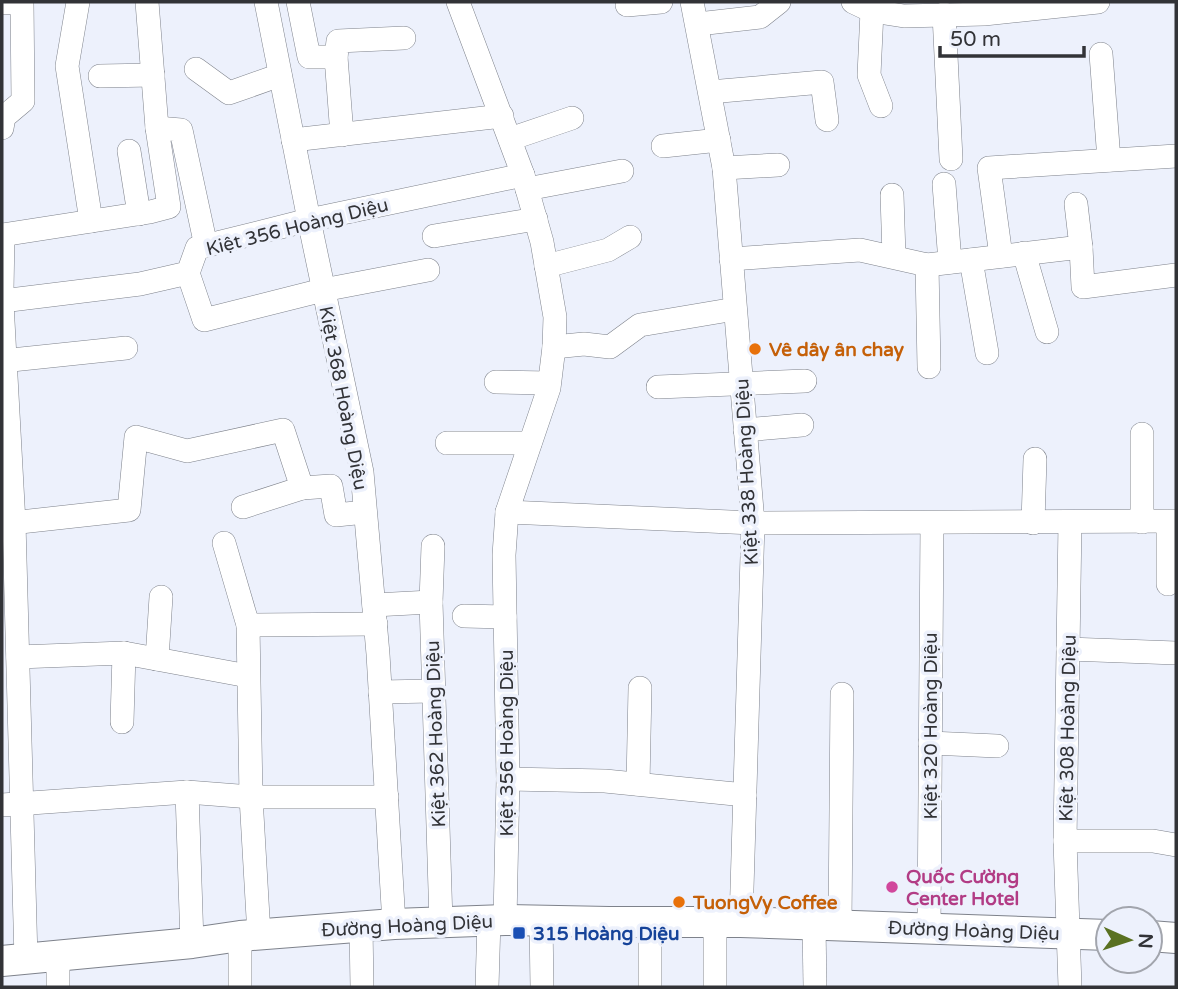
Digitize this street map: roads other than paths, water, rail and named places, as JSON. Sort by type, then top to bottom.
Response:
[{"type":"main road","name":"Đường Hoàng Diệu","points":[[14,960],[394,924],[497,920],[728,922],[1094,934]]},
{"type":"street","points":[[2,3],[22,2],[23,64],[23,101],[4,117],[2,128]]},
{"type":"street","points":[[78,2],[67,66],[91,221]]},
{"type":"street","points":[[2,290],[2,235],[169,207],[158,128],[147,2]]},
{"type":"street","name":"Kiệt 368 Hoàng Diệu","points":[[266,2],[362,472],[375,615],[394,924]]},
{"type":"street","points":[[298,2],[309,57],[336,57]]},
{"type":"street","name":"Kiệt 356 Hoàng Diệu","points":[[458,2],[525,182],[536,219],[555,317],[549,383],[508,512],[504,555],[508,779],[497,920],[487,987]]},
{"type":"street","points":[[627,5],[660,2]]},
{"type":"street","name":"Kiệt 338 Hoàng Diệu","points":[[692,2],[724,168],[752,523],[745,795],[728,922],[715,987]]},
{"type":"street","points":[[698,24],[760,17],[779,2]]},
{"type":"street","points":[[881,106],[869,75],[862,7],[944,14],[984,14],[1065,3],[1098,2]]},
{"type":"street","points":[[944,14],[951,159]]},
{"type":"street","points":[[341,135],[336,57],[338,41],[404,38]]},
{"type":"street","points":[[1101,54],[1109,160]]},
{"type":"street","points":[[196,69],[229,93],[280,75]]},
{"type":"street","points":[[100,76],[153,75]]},
{"type":"street","points":[[710,92],[822,82],[827,120]]},
{"type":"street","points":[[293,140],[502,117]]},
{"type":"street","points":[[510,139],[572,118]]},
{"type":"street","points":[[158,128],[181,130],[206,246]]},
{"type":"street","points":[[663,146],[719,140]]},
{"type":"street","points":[[129,151],[139,214]]},
{"type":"street","points":[[1047,332],[1013,255],[989,168],[1176,156]]},
{"type":"street","points":[[724,168],[778,164]]},
{"type":"street","points":[[525,182],[622,171]]},
{"type":"street","name":"Kiệt 356 Hoàng Diệu","points":[[2,302],[140,284],[188,273],[197,248],[309,220],[525,182]]},
{"type":"street","points":[[944,184],[961,261],[987,353]]},
{"type":"street","points":[[892,195],[894,256]]},
{"type":"street","points":[[1076,204],[1083,287],[1176,275]]},
{"type":"street","points":[[434,236],[536,219]]},
{"type":"street","points":[[546,266],[608,250],[630,237]]},
{"type":"street","points":[[731,259],[860,250],[927,265],[1081,247]]},
{"type":"street","points":[[927,265],[929,367]]},
{"type":"street","points":[[188,273],[204,320],[323,290],[428,270]]},
{"type":"street","points":[[2,302],[8,524],[18,657],[12,804],[14,960]]},
{"type":"street","points":[[554,348],[584,344],[610,347],[640,325],[735,309]]},
{"type":"street","points":[[3,361],[126,348]]},
{"type":"street","points":[[658,387],[805,381]]},
{"type":"street","points":[[496,382],[549,383]]},
{"type":"street","points":[[745,430],[802,425]]},
{"type":"street","points":[[8,524],[129,510],[136,437],[187,451],[283,430],[302,488]]},
{"type":"street","points":[[1142,433],[1142,522]]},
{"type":"street","points":[[447,443],[530,443]]},
{"type":"street","points":[[1033,523],[1035,459]]},
{"type":"street","points":[[243,507],[302,488],[331,486],[336,515],[365,512]]},
{"type":"street","points":[[508,512],[752,523],[1172,522],[1168,584]]},
{"type":"street","name":"Kiệt 320 Hoàng Diệu","points":[[929,929],[932,523]]},
{"type":"street","name":"Kiệt 308 Hoàng Diệu","points":[[1070,523],[1065,841],[1070,987]]},
{"type":"street","points":[[224,543],[248,625],[250,936],[240,987]]},
{"type":"street","name":"Kiệt 362 Hoàng Diệu","points":[[433,546],[431,602],[441,922]]},
{"type":"street","points":[[157,659],[161,597]]},
{"type":"street","points":[[248,625],[375,615],[431,602]]},
{"type":"street","points":[[464,616],[505,617]]},
{"type":"street","points":[[1068,649],[1176,653]]},
{"type":"street","points":[[18,657],[124,653],[248,676]]},
{"type":"street","points":[[121,722],[124,653]]},
{"type":"street","points":[[638,784],[640,688]]},
{"type":"street","points":[[380,692],[433,691]]},
{"type":"street","points":[[815,987],[827,925],[842,694]]},
{"type":"street","points":[[930,743],[997,746]]},
{"type":"street","points":[[508,779],[605,780],[745,795]]},
{"type":"street","points":[[12,804],[187,792],[251,797],[387,797]]},
{"type":"street","points":[[187,792],[192,943]]},
{"type":"street","points":[[1065,841],[1153,841],[1176,845]]},
{"type":"street","points":[[541,921],[542,987]]},
{"type":"street","points":[[650,922],[650,987]]},
{"type":"street","points":[[361,927],[362,987]]},
{"type":"street","points":[[58,956],[58,987]]},
{"type":"place","name":"Vê dây ân chay","points":[[755,349]]},
{"type":"place","name":"Quốc Cường Center Hotel","points":[[892,887]]},
{"type":"place","name":"TuongVy Coffee","points":[[679,902]]},
{"type":"place","name":"315 Hoàng Diệu","points":[[519,933]]}]
